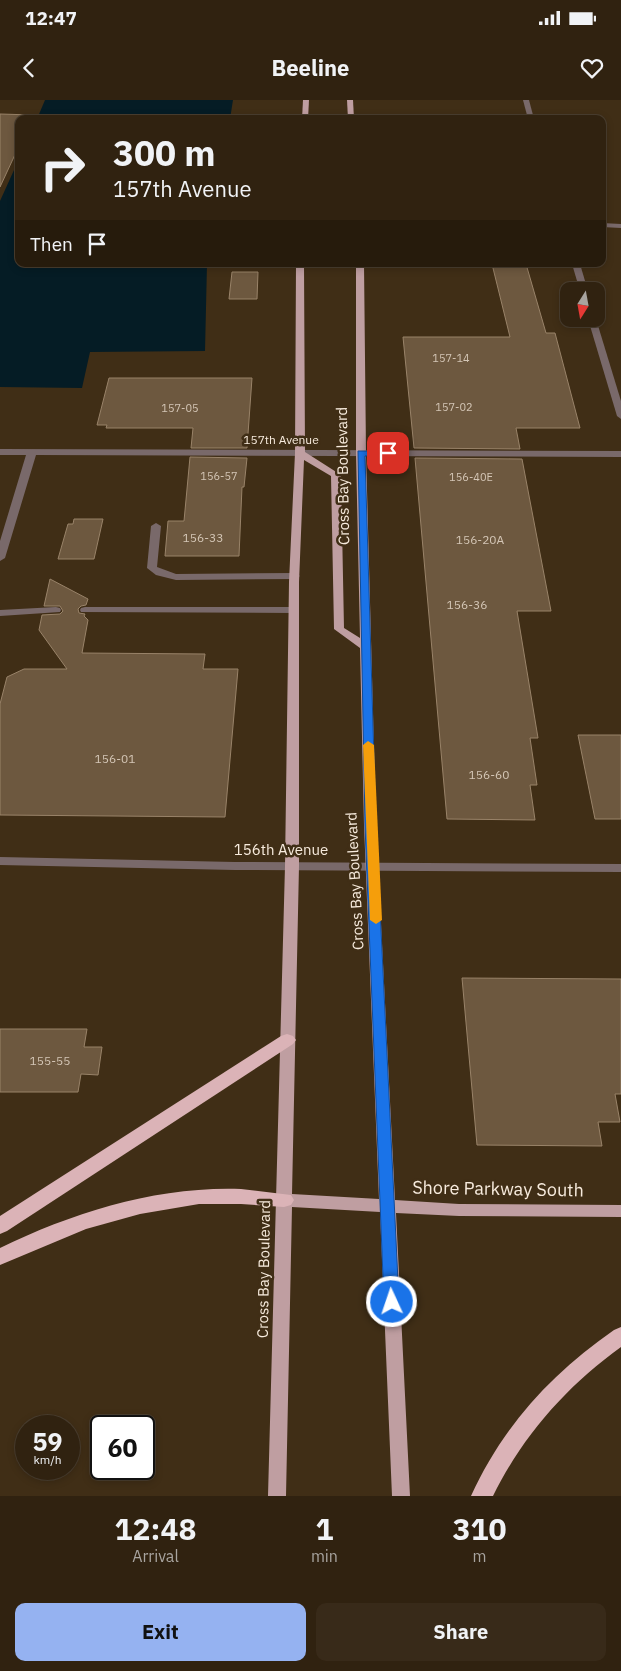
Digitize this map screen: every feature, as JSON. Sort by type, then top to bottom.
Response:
[{"type":"highway","points":[[0,1226],[287,1040]]},
{"type":"highway","points":[[0,1257],[83,1222],[154,1204],[226,1196],[284,1200]]},
{"type":"highway","points":[[482,1496],[495,1467],[519,1431],[543,1402],[600,1350],[621,1336]]},
{"type":"main road","points":[[306,100],[306,115]]},
{"type":"main road","points":[[350,100],[351,115]]},
{"type":"main road","name":"Cross Bay Boulevard","points":[[277,1496],[292,866],[294,610],[300,453],[300,267]]},
{"type":"main road","name":"Cross Bay Boulevard","points":[[360,267],[361,453],[373,866],[386,1206],[401,1496]]},
{"type":"main road","points":[[300,453],[336,475],[339,629],[366,647]]},
{"type":"main road","name":"Shore Parkway South","points":[[284,1200],[459,1210],[621,1212]]},
{"type":"street","points":[[526,100],[530,115]]},
{"type":"street","points":[[606,226],[621,226]]},
{"type":"street","points":[[577,267],[581,282]]},
{"type":"street","points":[[595,328],[621,416]]},
{"type":"street","name":"157th Avenue","points":[[0,452],[621,454]]},
{"type":"street","points":[[0,558],[32,452]]},
{"type":"street","points":[[156,526],[152,568],[160,573],[176,577],[295,576]]},
{"type":"street","points":[[0,613],[56,610]]},
{"type":"street","points":[[85,610],[294,610]]},
{"type":"street","name":"156th Avenue","points":[[0,861],[292,866],[621,868]]},
{"type":"water","points":[[45,100],[233,100],[231,115],[39,115]]},
{"type":"water","points":[[15,168],[15,267],[207,267],[205,351],[90,352],[82,388],[0,387],[0,201]]},
{"type":"building","points":[[0,114],[33,115],[15,115],[15,155],[0,187]]},
{"type":"building","points":[[493,267],[527,267],[546,333],[555,333],[580,428],[516,428],[520,449],[414,448],[403,337],[510,337]]},
{"type":"building","points":[[232,272],[258,272],[257,299],[229,299]]},
{"type":"building","points":[[109,378],[252,378],[247,448],[191,448],[193,428],[106,428],[107,425],[97,425]]},
{"type":"building","points":[[190,457],[247,458],[244,487],[242,487],[239,556],[165,556],[168,521],[184,521]]},
{"type":"building","points":[[415,458],[522,459],[551,611],[517,611],[538,738],[530,738],[537,785],[530,785],[535,820],[447,819]]},
{"type":"building","points":[[74,519],[103,519],[94,559],[58,559],[68,524],[73,524]]},
{"type":"building","points":[[50,579],[88,599],[86,605],[78,609],[79,613],[85,614],[84,616],[88,620],[82,653],[205,654],[203,669],[238,669],[225,817],[0,815],[0,704],[7,677],[24,669],[67,669],[39,630],[42,615],[60,614],[63,611],[60,606],[44,606]]},
{"type":"building","points":[[578,735],[621,735],[621,819],[595,819]]},
{"type":"building","points":[[462,978],[621,979],[621,1094],[615,1094],[620,1122],[598,1122],[602,1146],[477,1145]]},
{"type":"building","points":[[0,1029],[87,1029],[84,1047],[102,1047],[98,1075],[81,1074],[78,1092],[0,1092]]},
{"type":"slow traffic","points":[[368,745],[370,826],[376,920]]},
{"type":"route","points":[[388,453],[361,453],[370,826],[376,929],[386,1206],[392,1302]]}]
